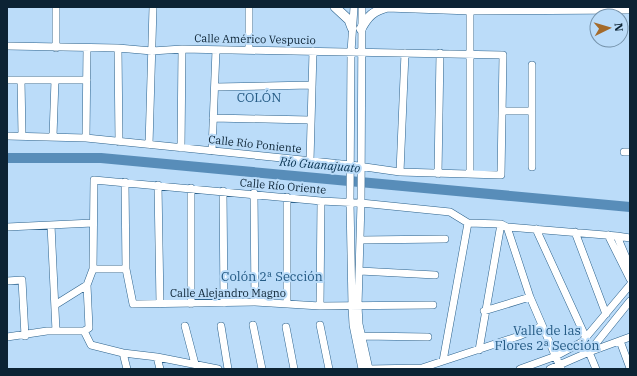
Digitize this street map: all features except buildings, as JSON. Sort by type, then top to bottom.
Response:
[{"type":"main road","points":[[336,7],[357,29],[374,11],[387,7],[587,7],[630,9]]},
{"type":"street","points":[[56,7],[56,48]]},
{"type":"street","points":[[149,145],[153,7]]},
{"type":"street","points":[[249,7],[249,50]]},
{"type":"street","points":[[354,7],[362,52],[360,271],[353,325],[362,369]]},
{"type":"street","points":[[362,7],[352,52],[350,200],[355,306],[369,369],[422,368],[478,350],[542,326]]},
{"type":"street","points":[[470,8],[472,54],[470,174]]},
{"type":"street","name":"Calle Américo Vespucio","points":[[7,46],[118,48],[152,51],[182,49],[504,55],[503,111]]},
{"type":"street","points":[[86,138],[87,48]]},
{"type":"street","points":[[118,48],[119,142]]},
{"type":"street","points":[[181,148],[182,49]]},
{"type":"street","points":[[212,151],[216,50]]},
{"type":"street","points":[[310,161],[313,52]]},
{"type":"street","points":[[400,172],[405,53]]},
{"type":"street","points":[[438,174],[440,53]]},
{"type":"street","points":[[532,65],[532,167]]},
{"type":"street","points":[[7,80],[87,80]]},
{"type":"street","points":[[21,80],[22,136]]},
{"type":"street","points":[[53,136],[55,80]]},
{"type":"street","points":[[215,87],[311,85]]},
{"type":"street","points":[[503,111],[532,111]]},
{"type":"street","name":"Calle Río Poniente","points":[[7,136],[86,138],[310,161],[400,172],[501,175],[503,111]]},
{"type":"street","points":[[213,118],[310,120]]},
{"type":"street","name":"Calle Río Oriente","points":[[94,223],[94,180],[254,193],[321,201],[361,200],[450,212],[468,223]]},
{"type":"street","name":"Calle Alejandro Magno","points":[[125,182],[126,268],[133,304],[224,304],[255,302],[320,306],[433,305]]},
{"type":"street","points":[[158,185],[160,304]]},
{"type":"street","points":[[191,188],[191,304]]},
{"type":"street","points":[[223,191],[224,304]]},
{"type":"street","points":[[254,193],[255,302]]},
{"type":"street","points":[[287,197],[287,303]]},
{"type":"street","points":[[320,306],[321,201]]},
{"type":"street","points":[[8,227],[94,223],[93,269],[87,285],[86,330],[91,345],[123,353],[157,357],[191,365],[218,369]]},
{"type":"street","points":[[443,361],[468,223],[630,238]]},
{"type":"street","points":[[51,225],[56,331]]},
{"type":"street","points":[[504,226],[530,297],[561,367]]},
{"type":"street","points":[[478,350],[484,311],[504,226]]},
{"type":"street","points":[[536,229],[586,338]]},
{"type":"street","points":[[575,232],[606,314]]},
{"type":"street","points":[[608,235],[630,279]]},
{"type":"street","points":[[617,236],[630,267]]},
{"type":"street","points":[[361,240],[445,239]]},
{"type":"street","points":[[93,269],[126,268]]},
{"type":"street","points":[[360,271],[435,275]]},
{"type":"street","points":[[7,281],[22,280],[26,336]]},
{"type":"street","points":[[55,305],[87,285]]},
{"type":"street","points":[[520,369],[556,356],[576,346],[586,338],[630,285]]},
{"type":"street","points":[[484,311],[530,297]]},
{"type":"street","points":[[590,352],[630,301]]},
{"type":"street","points":[[253,325],[262,369]]},
{"type":"street","points":[[320,325],[329,369]]},
{"type":"street","points":[[185,326],[191,365]]},
{"type":"street","points":[[221,326],[228,369]]},
{"type":"street","points":[[286,327],[294,369]]},
{"type":"street","points":[[7,337],[26,336],[56,331],[86,330]]},
{"type":"street","points":[[362,336],[428,337]]},
{"type":"street","points":[[550,369],[561,367],[590,352],[630,337]]},
{"type":"street","points":[[620,341],[630,368]]},
{"type":"street","points":[[590,352],[596,369]]},
{"type":"street","points":[[123,353],[127,369]]},
{"type":"street","points":[[157,357],[160,369]]},
{"type":"waterway","name":"Río Guanajuato","points":[[7,158],[101,158],[630,207]]},
{"type":"district","name":"COLÓN","points":[[259,97]]},
{"type":"district","name":"Colón 2ª Sección","points":[[272,276]]},
{"type":"district","name":"Valle de las Flores 2ª Sección","points":[[547,338]]}]
